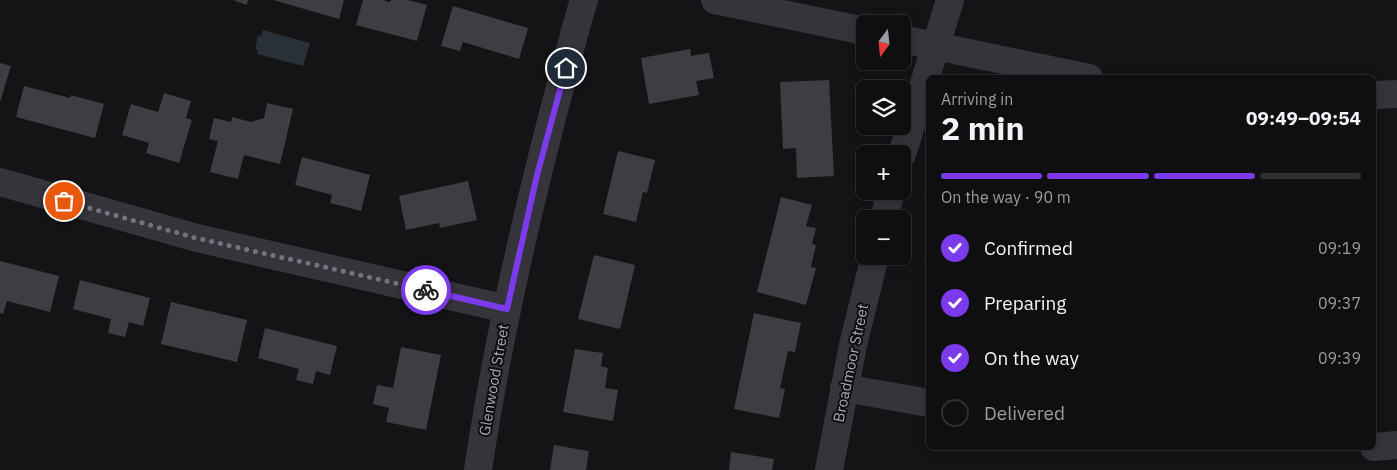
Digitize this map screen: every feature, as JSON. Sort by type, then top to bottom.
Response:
[{"type":"street","name":"Glenwood Street","points":[[478,470],[507,309],[537,175],[584,0]]},
{"type":"street","points":[[715,0],[856,29]]},
{"type":"street","points":[[926,75],[950,0]]},
{"type":"street","points":[[911,41],[1075,75]]},
{"type":"street","points":[[905,145],[926,75]]},
{"type":"street","points":[[1376,95],[1397,94]]},
{"type":"street","points":[[0,182],[196,238],[507,309]]},
{"type":"street","name":"Broadmoor Street","points":[[829,470],[853,345],[873,265]]},
{"type":"street","points":[[844,388],[926,402]]},
{"type":"street","points":[[1376,447],[1397,445]]},
{"type":"shaded area","points":[[263,30],[310,43],[303,66],[257,54],[258,50],[255,49],[258,35],[261,36]]},
{"type":"building","points":[[233,0],[248,0],[247,5]]},
{"type":"building","points":[[273,0],[344,0],[339,19]]},
{"type":"building","points":[[363,0],[390,2],[391,0],[408,0],[427,5],[417,41],[356,25]]},
{"type":"building","points":[[453,6],[528,28],[519,59],[463,42],[460,51],[441,46]]},
{"type":"building","points":[[690,49],[691,56],[709,53],[714,78],[696,81],[699,95],[649,104],[641,58]]},
{"type":"building","points":[[0,63],[11,66],[0,102]]},
{"type":"building","points":[[829,80],[834,176],[797,178],[796,148],[783,149],[780,82]]},
{"type":"building","points":[[24,86],[70,98],[71,95],[104,104],[95,138],[16,117]]},
{"type":"building","points":[[164,93],[191,101],[186,118],[192,120],[179,163],[146,153],[149,143],[122,135],[131,104],[158,112]]},
{"type":"building","points":[[267,103],[293,109],[280,164],[244,155],[238,179],[210,172],[218,141],[209,139],[214,118],[231,122],[232,117],[251,122],[264,118]]},
{"type":"building","points":[[618,151],[655,160],[647,193],[643,192],[636,222],[603,214]]},
{"type":"building","points":[[302,157],[370,175],[361,211],[330,203],[332,195],[295,185]]},
{"type":"building","points":[[468,181],[477,220],[440,228],[439,223],[406,230],[399,196]]},
{"type":"building","points":[[781,197],[812,205],[806,226],[816,228],[812,244],[816,245],[811,267],[816,268],[806,305],[757,292]]},
{"type":"building","points":[[594,255],[635,265],[620,329],[578,319]]},
{"type":"building","points":[[0,261],[59,276],[50,312],[7,301],[3,314],[0,313]]},
{"type":"building","points":[[80,280],[150,298],[143,326],[129,322],[125,337],[108,333],[111,319],[73,309]]},
{"type":"building","points":[[171,302],[247,320],[237,362],[161,344]]},
{"type":"building","points":[[754,313],[801,323],[795,352],[788,351],[780,388],[785,389],[779,418],[734,409]]},
{"type":"building","points":[[265,328],[337,346],[330,375],[316,371],[313,384],[296,380],[299,369],[258,358]]},
{"type":"building","points":[[401,347],[441,355],[426,430],[386,422],[389,408],[373,404],[377,385],[393,388]]},
{"type":"building","points":[[575,349],[603,353],[601,366],[608,368],[605,388],[618,390],[613,421],[563,412]]},
{"type":"building","points":[[554,445],[589,451],[586,470],[550,470]]},
{"type":"building","points":[[731,452],[774,459],[772,470],[729,470]]},
{"type":"way so far","points":[[64,201],[196,238],[426,290]]},
{"type":"route","points":[[426,290],[507,309],[537,175],[566,68]]}]
